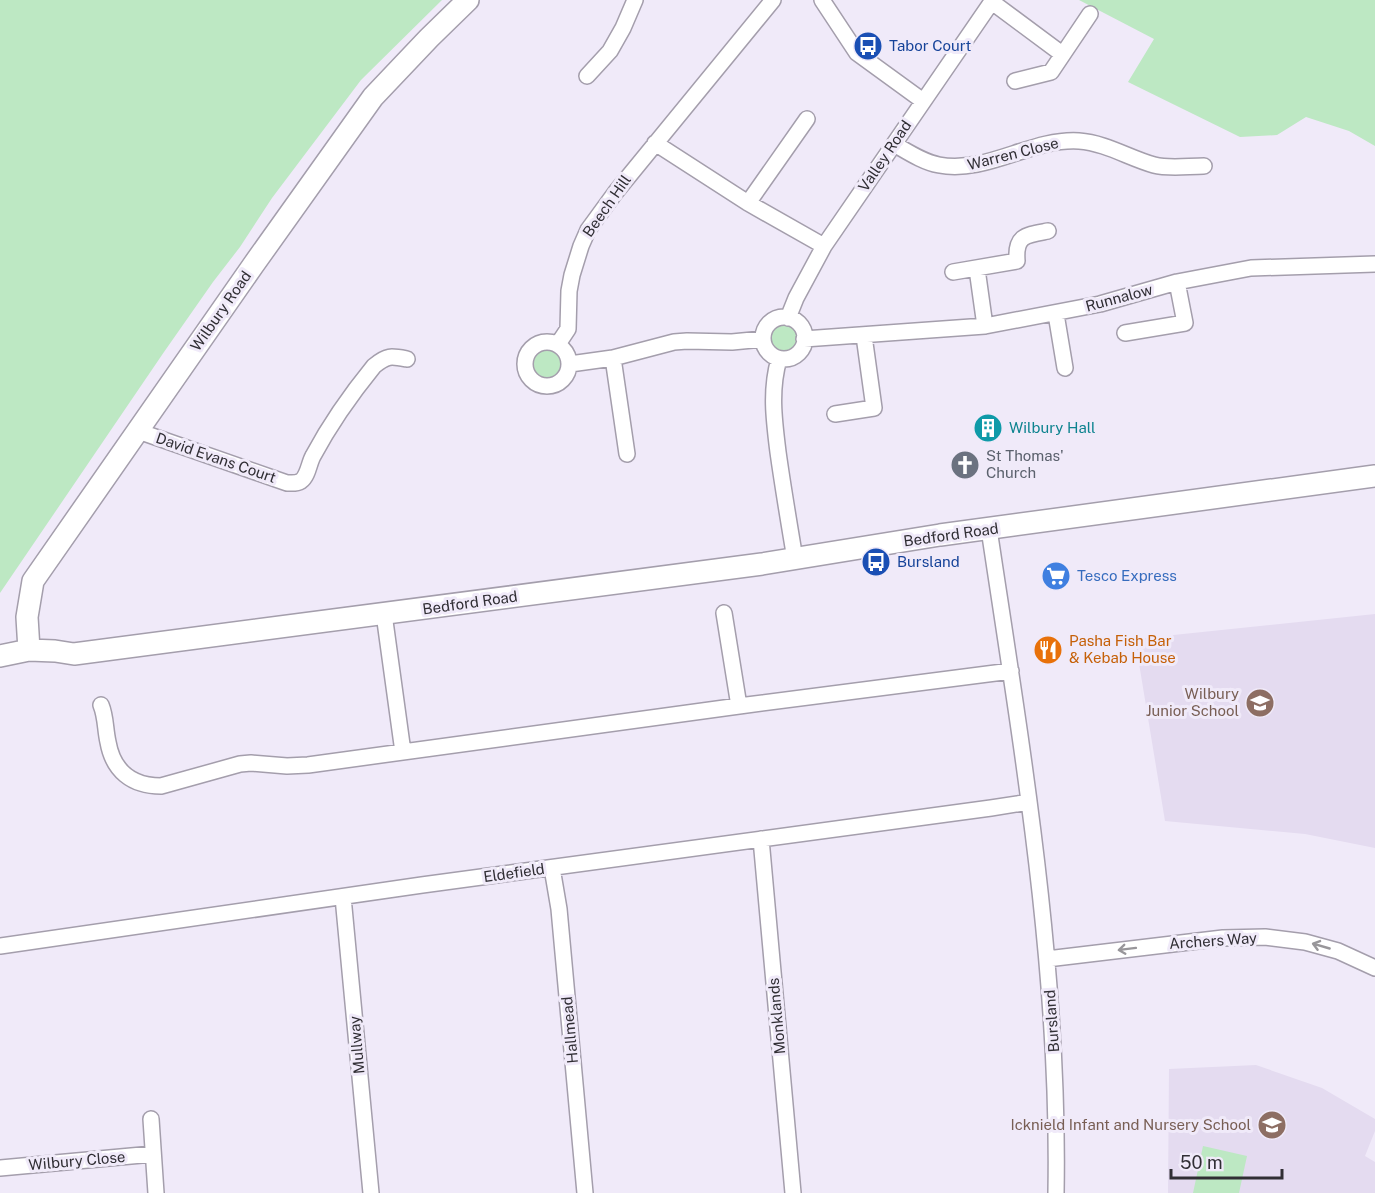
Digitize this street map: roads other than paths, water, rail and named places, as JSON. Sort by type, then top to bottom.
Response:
[{"type":"street","name":"Wilbury Road","points":[[29,650],[27,617],[33,581],[373,97],[468,0]]},
{"type":"street","points":[[587,76],[610,51],[635,0]]},
{"type":"street","name":"Beech Hill","points":[[558,344],[568,329],[568,301],[572,275],[584,238],[609,200],[773,0]]},
{"type":"street","points":[[822,0],[856,53],[923,101]]},
{"type":"street","points":[[993,1],[1062,54]]},
{"type":"street","name":"Valley Road","points":[[788,318],[824,246],[993,1]]},
{"type":"street","points":[[1015,81],[1051,72],[1090,14]]},
{"type":"street","points":[[748,203],[807,119]]},
{"type":"street","name":"Warren Close","points":[[894,144],[918,158],[938,165],[958,167],[981,163],[1049,143],[1068,141],[1092,142],[1156,165],[1204,166]]},
{"type":"street","points":[[655,143],[748,203],[824,246]]},
{"type":"street","points":[[953,272],[1017,261],[1016,248],[1023,238],[1048,231]]},
{"type":"street","name":"Runnalow","points":[[804,339],[985,326],[1056,314],[1178,282],[1251,268],[1375,264]]},
{"type":"street","points":[[977,269],[985,326]]},
{"type":"street","points":[[1125,333],[1185,323],[1178,282]]},
{"type":"street","points":[[1056,314],[1065,368]]},
{"type":"street","points":[[788,318],[800,326],[804,339],[803,345],[791,358],[779,359],[768,352],[763,339],[770,322],[788,318]]},
{"type":"street","points":[[835,414],[874,408],[864,336]]},
{"type":"street","points":[[570,364],[687,340],[732,342],[763,339]]},
{"type":"street","points":[[546,342],[558,344],[569,357],[570,364],[564,378],[553,385],[543,386],[529,376],[525,364],[526,357],[532,348],[546,342]]},
{"type":"street","name":"David Evans Court","points":[[138,430],[287,483],[295,483],[304,478],[310,461],[320,444],[374,366],[389,357],[407,359]]},
{"type":"street","points":[[613,357],[627,454]]},
{"type":"street","points":[[779,359],[774,375],[773,406],[795,559]]},
{"type":"street","name":"Bedford Road","points":[[0,656],[29,650],[74,654],[384,615],[762,564],[940,535],[1375,476]]},
{"type":"street","name":"Bursland","points":[[988,529],[1029,802],[1047,959],[1054,1061],[1056,1193]]},
{"type":"street","points":[[724,613],[740,706]]},
{"type":"street","points":[[384,615],[404,752]]},
{"type":"street","points":[[101,705],[108,743],[121,771],[138,783],[161,786],[240,764],[308,765],[1011,671]]},
{"type":"street","name":"Eldefield","points":[[0,946],[1029,802]]},
{"type":"street","name":"Monklands","points":[[761,839],[793,1193]]},
{"type":"street","name":"Hallmead","points":[[552,868],[559,909],[585,1193]]},
{"type":"street","name":"Mullway","points":[[343,897],[371,1193]]},
{"type":"street","name":"Archers Way","points":[[1047,959],[1223,938],[1265,937],[1305,942],[1338,951],[1375,968]]},
{"type":"street","points":[[151,1119],[156,1193]]},
{"type":"street","name":"Wilbury Close","points":[[0,1168],[153,1154]]},
{"type":"place","name":"Tabor Court","points":[[868,46]]},
{"type":"place","name":"Wilbury Hall","points":[[988,428]]},
{"type":"place","name":"St Thomas' Church","points":[[965,465]]},
{"type":"place","name":"Bursland","points":[[876,562]]},
{"type":"place","name":"Tesco Express","points":[[1056,576]]},
{"type":"place","name":"Pasha Fish Bar & Kebab House","points":[[1048,650]]},
{"type":"place","name":"Wilbury Junior School","points":[[1260,703]]},
{"type":"place","name":"Icknield Infant and Nursery School","points":[[1272,1125]]}]
